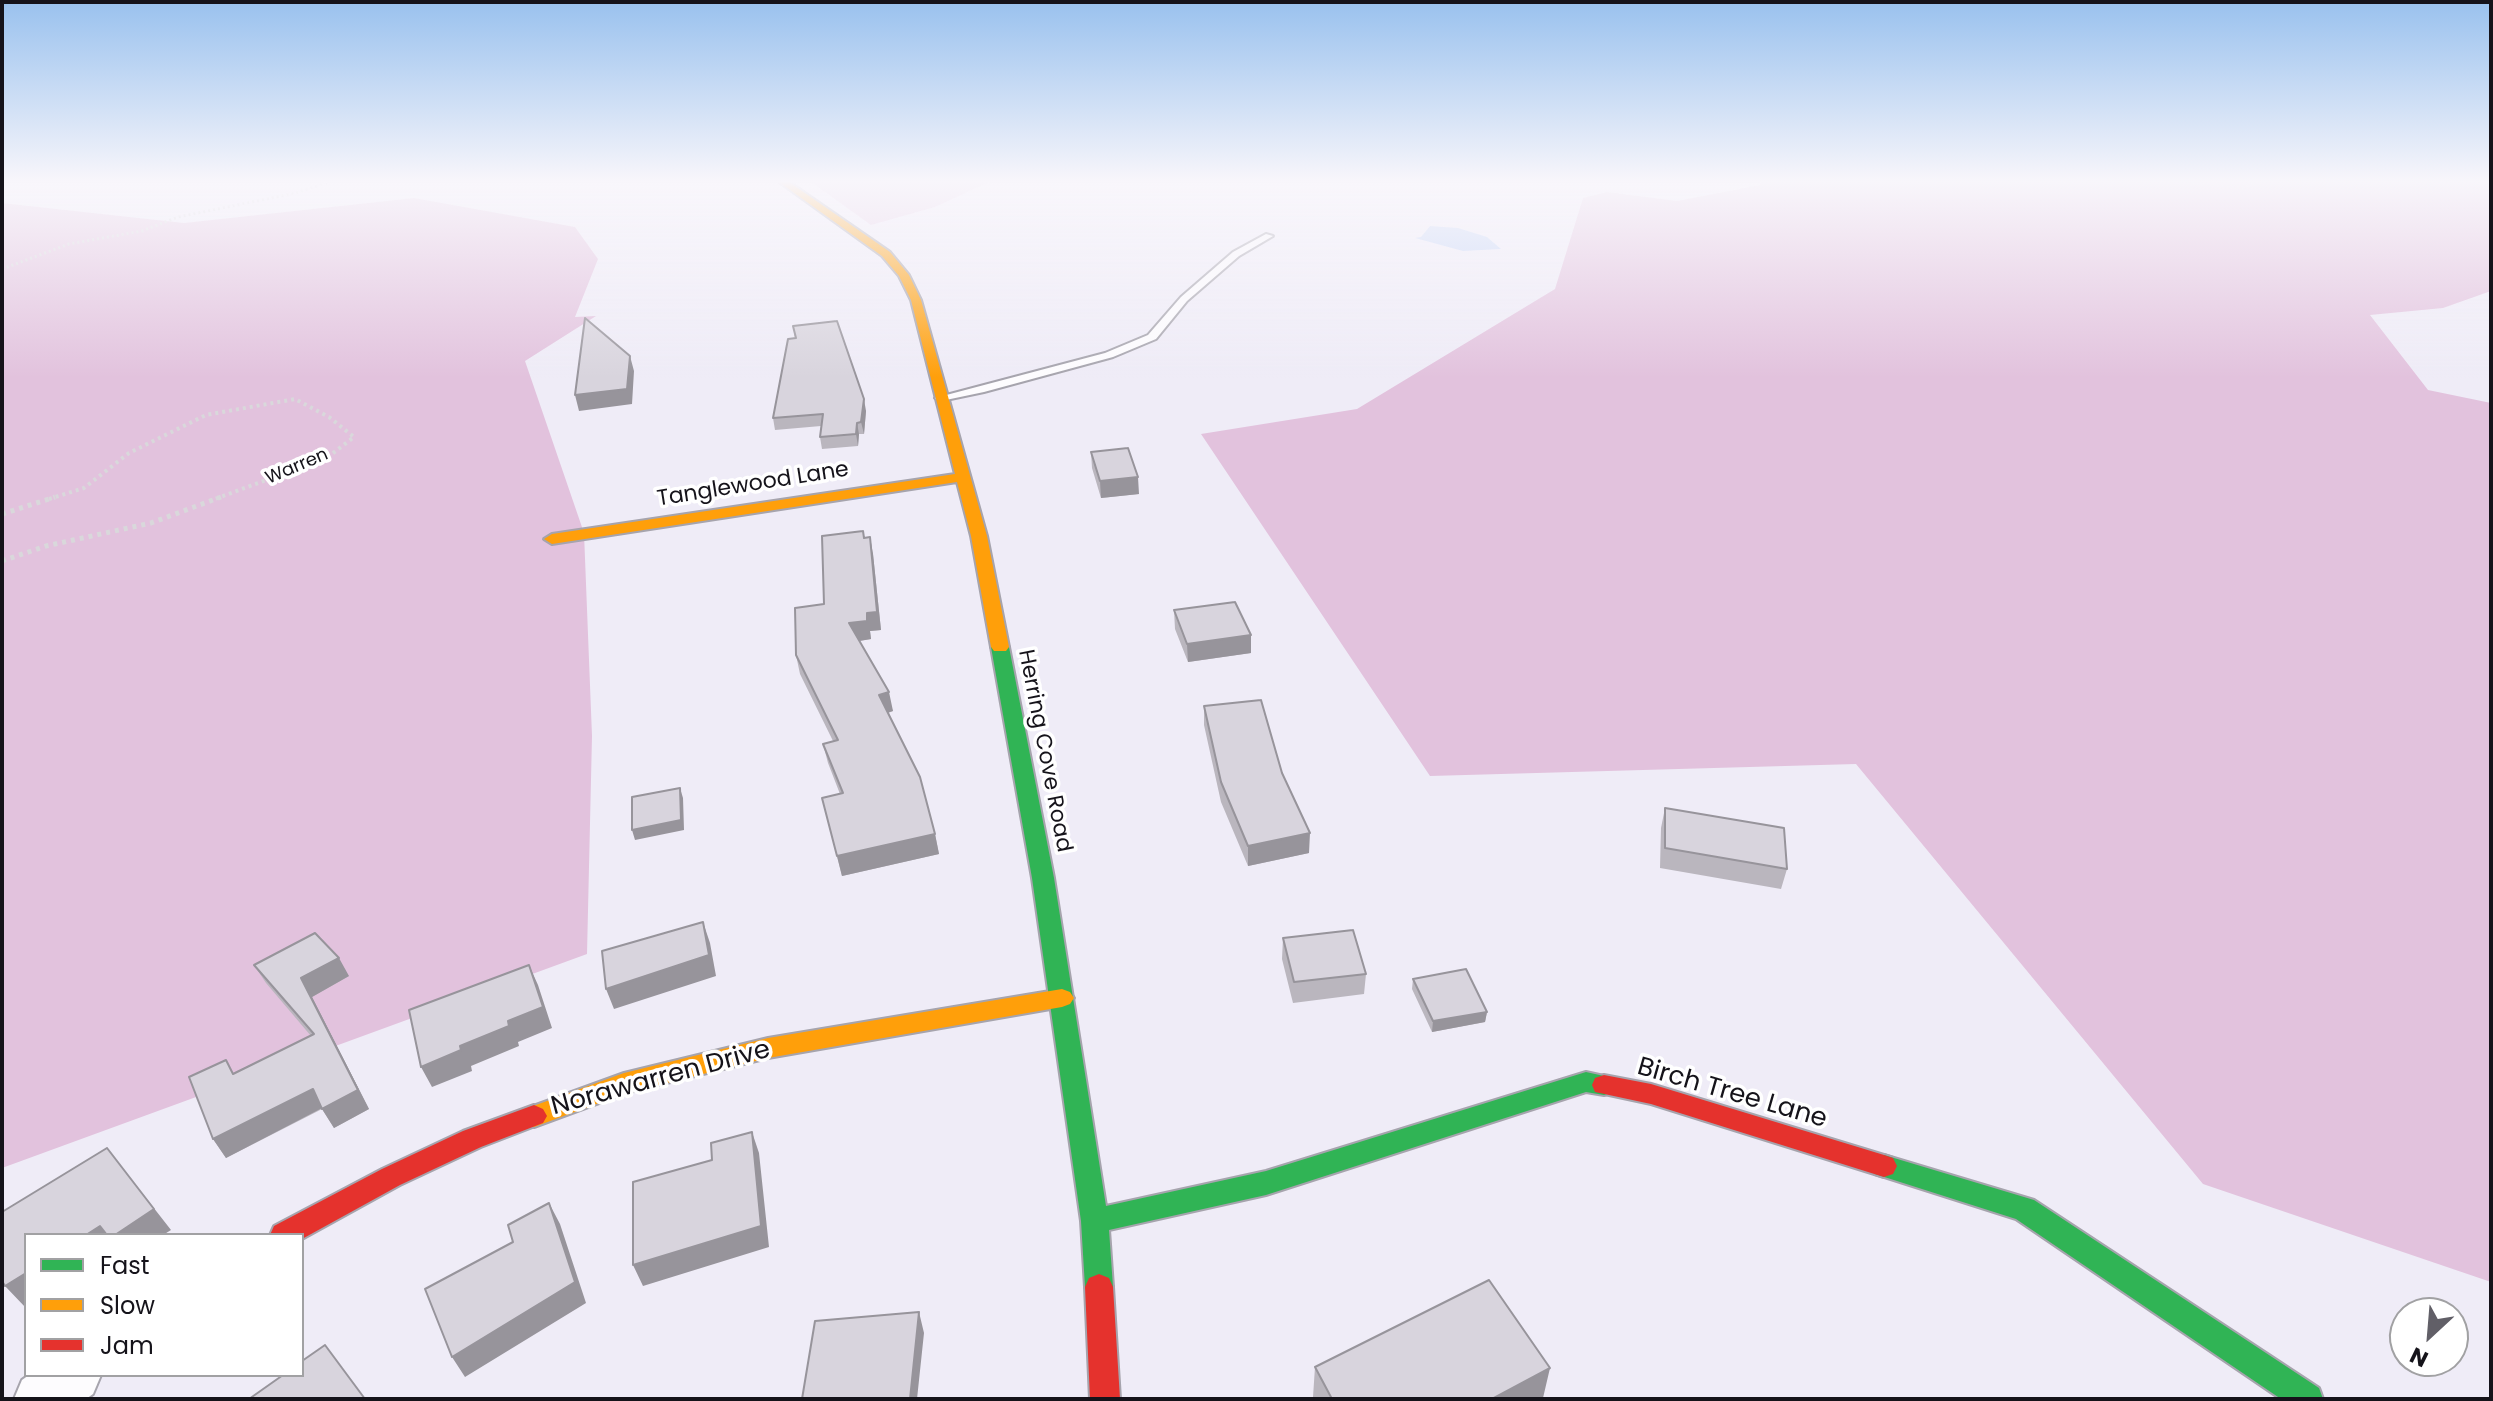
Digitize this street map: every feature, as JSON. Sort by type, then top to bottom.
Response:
[{"type":"main road","name":"Herring Cove Road","points":[[877,247],[904,275],[916,300],[979,536],[1043,878],[1095,1221],[1105,1399]]},
{"type":"main road","name":"Tanglewood Lane","points":[[552,539],[961,477]]},
{"type":"main road","name":"Norawarren Drive","points":[[288,1233],[391,1177],[472,1139],[624,1083],[768,1048],[1062,998]]},
{"type":"main road","name":"Birch Tree Lane","points":[[1095,1221],[1266,1183],[1586,1082],[1651,1094],[2024,1209],[2308,1399]]},
{"type":"street","points":[[41,1399],[71,1377]]},
{"type":"lane","points":[[941,398],[1109,355],[1152,337],[1184,299],[1236,254],[1248,247]]},
{"type":"path","points":[[2,269],[60,247]]},
{"type":"path","name":"Warren","points":[[2,514],[84,488],[129,453],[206,415],[295,399],[329,417],[354,437],[328,457],[151,523],[46,546],[2,561]]},
{"type":"shaded area","points":[[2,247],[590,247],[598,259],[575,317],[596,316],[525,361],[584,533],[592,736],[587,954],[2,1168]]},
{"type":"shaded area","points":[[1568,247],[2491,247],[2491,291],[2443,308],[2370,315],[2428,390],[2491,403],[2491,1282],[2203,1184],[1856,764],[1430,776],[1201,434],[1357,409],[1555,289]]},
{"type":"water","points":[[1450,247],[1501,249],[1463,251]]},
{"type":"building","points":[[585,318],[630,356],[627,389],[575,395]]},
{"type":"building","points":[[837,321],[864,399],[861,422],[857,423],[856,434],[820,437],[823,414],[773,418],[788,339],[796,338],[793,326]]},
{"type":"building","points":[[1128,448],[1138,477],[1100,481],[1091,452]]},
{"type":"building","points":[[863,531],[864,538],[870,537],[877,612],[867,613],[867,621],[849,623],[889,692],[879,695],[920,777],[935,834],[837,856],[822,798],[843,793],[823,744],[838,740],[796,655],[795,608],[824,604],[822,536]]},
{"type":"building","points":[[1235,602],[1251,635],[1187,644],[1174,610]]},
{"type":"building","points":[[1261,700],[1282,773],[1310,833],[1248,846],[1221,782],[1204,706]]},
{"type":"building","points":[[680,788],[681,820],[632,830],[632,797]]},
{"type":"building","points":[[1665,808],[1784,828],[1787,869],[1665,848]]},
{"type":"building","points":[[703,922],[709,955],[606,989],[602,951]]},
{"type":"building","points":[[1353,930],[1366,974],[1294,982],[1283,938]]},
{"type":"building","points":[[315,933],[339,958],[301,978],[358,1090],[322,1109],[313,1089],[213,1139],[189,1077],[226,1060],[233,1074],[314,1034],[254,965]]},
{"type":"building","points":[[529,965],[543,1007],[508,1021],[509,1026],[460,1046],[461,1050],[421,1067],[409,1010]]},
{"type":"building","points":[[1466,969],[1487,1012],[1433,1021],[1413,979]]},
{"type":"building","points":[[752,1132],[761,1226],[633,1265],[633,1182],[712,1160],[711,1143]]},
{"type":"building","points":[[107,1148],[154,1209],[118,1233],[105,1233],[100,1226],[89,1233],[24,1233],[24,1274],[5,1286],[2,1281],[2,1212]]},
{"type":"building","points":[[549,1203],[575,1282],[452,1357],[425,1289],[513,1242],[508,1225]]},
{"type":"building","points":[[1489,1280],[1550,1368],[1492,1399],[1332,1399],[1315,1367]]},
{"type":"building","points":[[919,1312],[910,1399],[802,1399],[815,1321]]},
{"type":"building","points":[[325,1345],[365,1399],[249,1399],[280,1377],[304,1377],[304,1360]]},
{"type":"traffic: fast","points":[[1000,647],[1043,878],[1095,1221],[1099,1287]]},
{"type":"traffic: fast","points":[[1095,1221],[1266,1183],[1586,1082],[1604,1085]]},
{"type":"traffic: fast","points":[[1884,1166],[2024,1209],[2308,1399]]},
{"type":"traffic: slow","points":[[877,247],[904,275],[916,300],[979,536],[1000,647]]},
{"type":"traffic: slow","points":[[552,539],[961,477]]},
{"type":"traffic: slow","points":[[534,1116],[624,1083],[768,1048],[1062,998]]},
{"type":"traffic: jam","points":[[1604,1085],[1651,1094],[1884,1166]]},
{"type":"traffic: jam","points":[[288,1233],[391,1177],[472,1139],[534,1116]]},
{"type":"traffic: jam","points":[[1099,1287],[1105,1399]]}]
